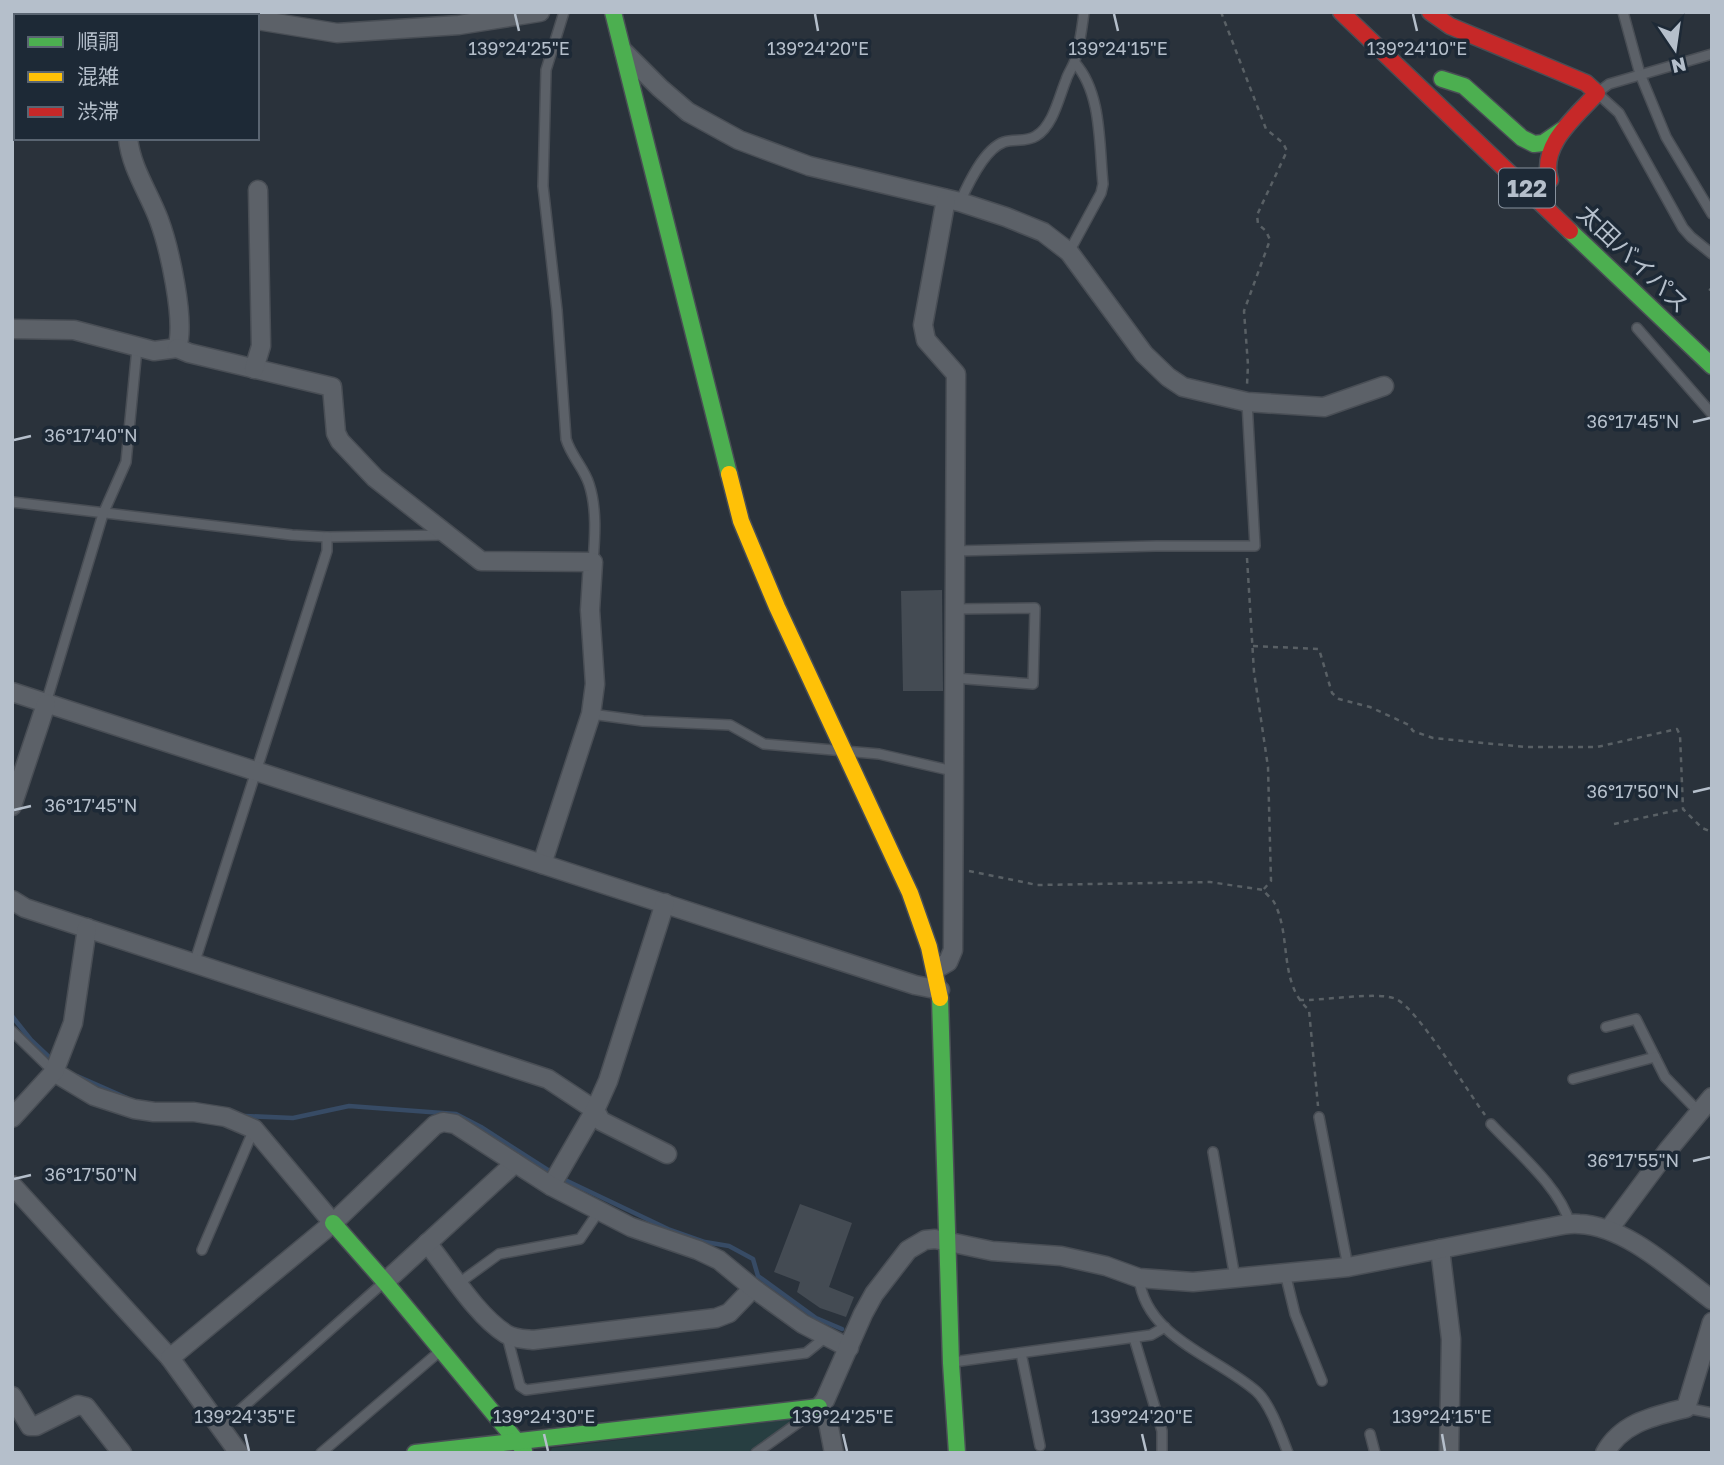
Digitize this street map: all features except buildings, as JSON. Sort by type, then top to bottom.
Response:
[{"type":"main road","points":[[613,12],[741,521],[777,607],[922,921],[936,969],[940,990],[951,1363],[957,1453]]},
{"type":"main road","name":"太田バイパス","points":[[1340,12],[1712,366]]},
{"type":"main road","points":[[1430,12],[1571,76],[1597,93],[1568,125],[1543,144],[1532,144],[1464,86],[1442,79]]},
{"type":"main road","name":"122","points":[[1427,65],[1555,185],[1547,157],[1568,125]]},
{"type":"main road","points":[[333,1223],[522,1446]]},
{"type":"main road","points":[[415,1453],[522,1446],[819,1407]]},
{"type":"street","points":[[259,20],[337,33],[459,25],[540,12]]},
{"type":"street","points":[[624,52],[688,112],[739,140],[809,166],[953,200],[1006,216],[1043,232],[1069,252],[1144,354],[1183,387],[1247,402],[1324,407],[1384,386]]},
{"type":"street","points":[[129,140],[137,172],[159,221],[169,256],[179,316],[180,339],[177,348]]},
{"type":"street","points":[[254,369],[261,346],[258,190]]},
{"type":"street","points":[[936,969],[948,962],[953,950],[956,374],[926,340],[923,326],[953,200]]},
{"type":"street","points":[[12,329],[74,330],[154,351],[177,348],[332,387],[336,433],[340,441],[375,478],[481,561],[593,562],[590,610],[596,684],[591,714],[542,864]]},
{"type":"street","points":[[12,692],[915,985],[940,990]]},
{"type":"street","points":[[12,806],[46,704]]},
{"type":"street","points":[[12,900],[25,908],[548,1079],[594,1110],[601,1121],[667,1154]]},
{"type":"street","points":[[551,1186],[608,1081],[665,903]]},
{"type":"street","points":[[12,1118],[54,1072],[73,1023],[87,928]]},
{"type":"street","points":[[54,1072],[94,1096],[134,1109],[226,1117],[254,1129],[333,1223]]},
{"type":"street","points":[[1609,1229],[1712,1097]]},
{"type":"street","points":[[170,1358],[333,1223],[435,1125],[443,1122],[455,1124],[551,1186],[631,1227],[719,1260],[753,1289],[803,1324],[849,1348]]},
{"type":"street","points":[[385,1282],[515,1163]]},
{"type":"street","points":[[12,1185],[170,1358],[222,1426],[239,1453]]},
{"type":"street","points":[[834,1453],[827,1417],[819,1407],[825,1400],[874,1294],[908,1250],[925,1240],[935,1239],[992,1251],[1079,1259],[1139,1278],[1185,1282],[1348,1267],[1580,1224],[1609,1229],[1628,1239],[1712,1300]]},
{"type":"street","points":[[427,1243],[480,1311],[507,1335],[533,1340],[716,1318],[729,1313],[753,1289]]},
{"type":"street","points":[[1440,1248],[1451,1339],[1449,1453]]},
{"type":"street","points":[[1605,1453],[1621,1432],[1632,1425],[1686,1408],[1712,1322]]},
{"type":"street","points":[[12,1396],[30,1426],[36,1426],[78,1405],[86,1407],[122,1453]]},
{"type":"lane","points":[[564,12],[546,70],[543,186],[557,310],[566,439],[570,453],[589,482],[594,519],[593,562]]},
{"type":"lane","points":[[953,200],[989,154],[1002,142],[1035,137],[1044,129],[1075,63],[1084,12]]},
{"type":"lane","points":[[1623,12],[1640,74],[1667,137],[1712,214]]},
{"type":"lane","points":[[1712,54],[1609,84],[1597,93],[1619,113],[1683,228],[1712,254]]},
{"type":"lane","points":[[1069,252],[1101,193],[1103,184],[1094,99],[1084,73],[1075,63]]},
{"type":"lane","points":[[1637,328],[1712,414]]},
{"type":"lane","points":[[46,704],[103,514],[125,462],[137,348]]},
{"type":"lane","points":[[954,551],[1255,546],[1247,402]]},
{"type":"lane","points":[[12,502],[327,537],[449,535]]},
{"type":"lane","points":[[194,964],[327,551],[327,537]]},
{"type":"lane","points":[[954,609],[1035,608],[1034,684],[954,677]]},
{"type":"lane","points":[[591,714],[643,721],[730,725],[764,744],[879,754],[953,771]]},
{"type":"lane","points":[[1606,1027],[1636,1019],[1665,1077],[1699,1112]]},
{"type":"lane","points":[[12,1031],[54,1072]]},
{"type":"lane","points":[[1573,1079],[1655,1057]]},
{"type":"lane","points":[[1318,1117],[1348,1267]]},
{"type":"lane","points":[[1491,1124],[1550,1187],[1566,1209],[1570,1224]]},
{"type":"lane","points":[[202,1250],[254,1129]]},
{"type":"lane","points":[[1213,1152],[1235,1278]]},
{"type":"lane","points":[[459,1283],[499,1254],[580,1239],[599,1210]]},
{"type":"lane","points":[[1285,1273],[1295,1314],[1322,1381]]},
{"type":"lane","points":[[1139,1278],[1141,1295],[1170,1333],[1258,1392],[1277,1425],[1288,1453]]},
{"type":"lane","points":[[222,1426],[385,1282]]},
{"type":"lane","points":[[951,1363],[1134,1338],[1151,1335],[1165,1327]]},
{"type":"lane","points":[[507,1335],[520,1386],[526,1390],[806,1353],[827,1336]]},
{"type":"lane","points":[[1134,1338],[1162,1431],[1162,1453]]},
{"type":"lane","points":[[321,1453],[440,1351]]},
{"type":"lane","points":[[1021,1353],[1040,1446]]},
{"type":"lane","points":[[756,1453],[819,1407]]},
{"type":"lane","points":[[1686,1408],[1712,1413]]},
{"type":"lane","points":[[1370,1434],[1375,1453]]},
{"type":"path","points":[[1222,12],[1266,128],[1287,151],[1257,215],[1258,223],[1270,240],[1244,311],[1248,365],[1247,402]]},
{"type":"path","points":[[1246,546],[1254,671],[1268,767],[1271,881],[1263,890]]},
{"type":"path","points":[[1253,646],[1319,649],[1332,693],[1339,699],[1370,707],[1409,724],[1413,731],[1433,738],[1525,747],[1597,747],[1678,729],[1683,809],[1702,828],[1712,832]]},
{"type":"path","points":[[1614,824],[1683,809]]},
{"type":"path","points":[[953,864],[981,874],[1037,885],[1210,882],[1263,890],[1274,902],[1292,986],[1298,1000],[1309,1010],[1318,1117]]},
{"type":"path","points":[[1298,1000],[1366,996],[1396,998],[1416,1014],[1491,1124]]},
{"type":"green space","points":[[795,1419],[747,1453],[550,1453],[552,1448]]},
{"type":"waterway","points":[[12,1016],[49,1057]]},
{"type":"waterway","points":[[77,1076],[127,1098]]},
{"type":"waterway","points":[[245,1116],[293,1118],[349,1106],[456,1114],[551,1172]]},
{"type":"waterway","points":[[563,1179],[668,1229],[705,1242],[729,1246],[753,1259],[758,1276],[816,1318],[842,1329]]},
{"type":"traffic: fast","points":[[613,12],[729,474]]},
{"type":"traffic: fast","points":[[1442,79],[1464,86],[1522,138],[1534,144],[1543,143],[1562,130]]},
{"type":"traffic: fast","points":[[1570,231],[1712,366]]},
{"type":"traffic: fast","points":[[940,998],[951,1363],[957,1453]]},
{"type":"traffic: fast","points":[[333,1223],[524,1450]]},
{"type":"traffic: fast","points":[[415,1453],[819,1407]]},
{"type":"traffic: slow","points":[[729,474],[741,521],[777,607],[910,893],[929,947],[940,998]]},
{"type":"traffic: jam","points":[[1341,12],[1570,231]]},
{"type":"traffic: jam","points":[[1430,12],[1450,26],[1586,83],[1597,93],[1554,143],[1548,167],[1550,180]]}]
